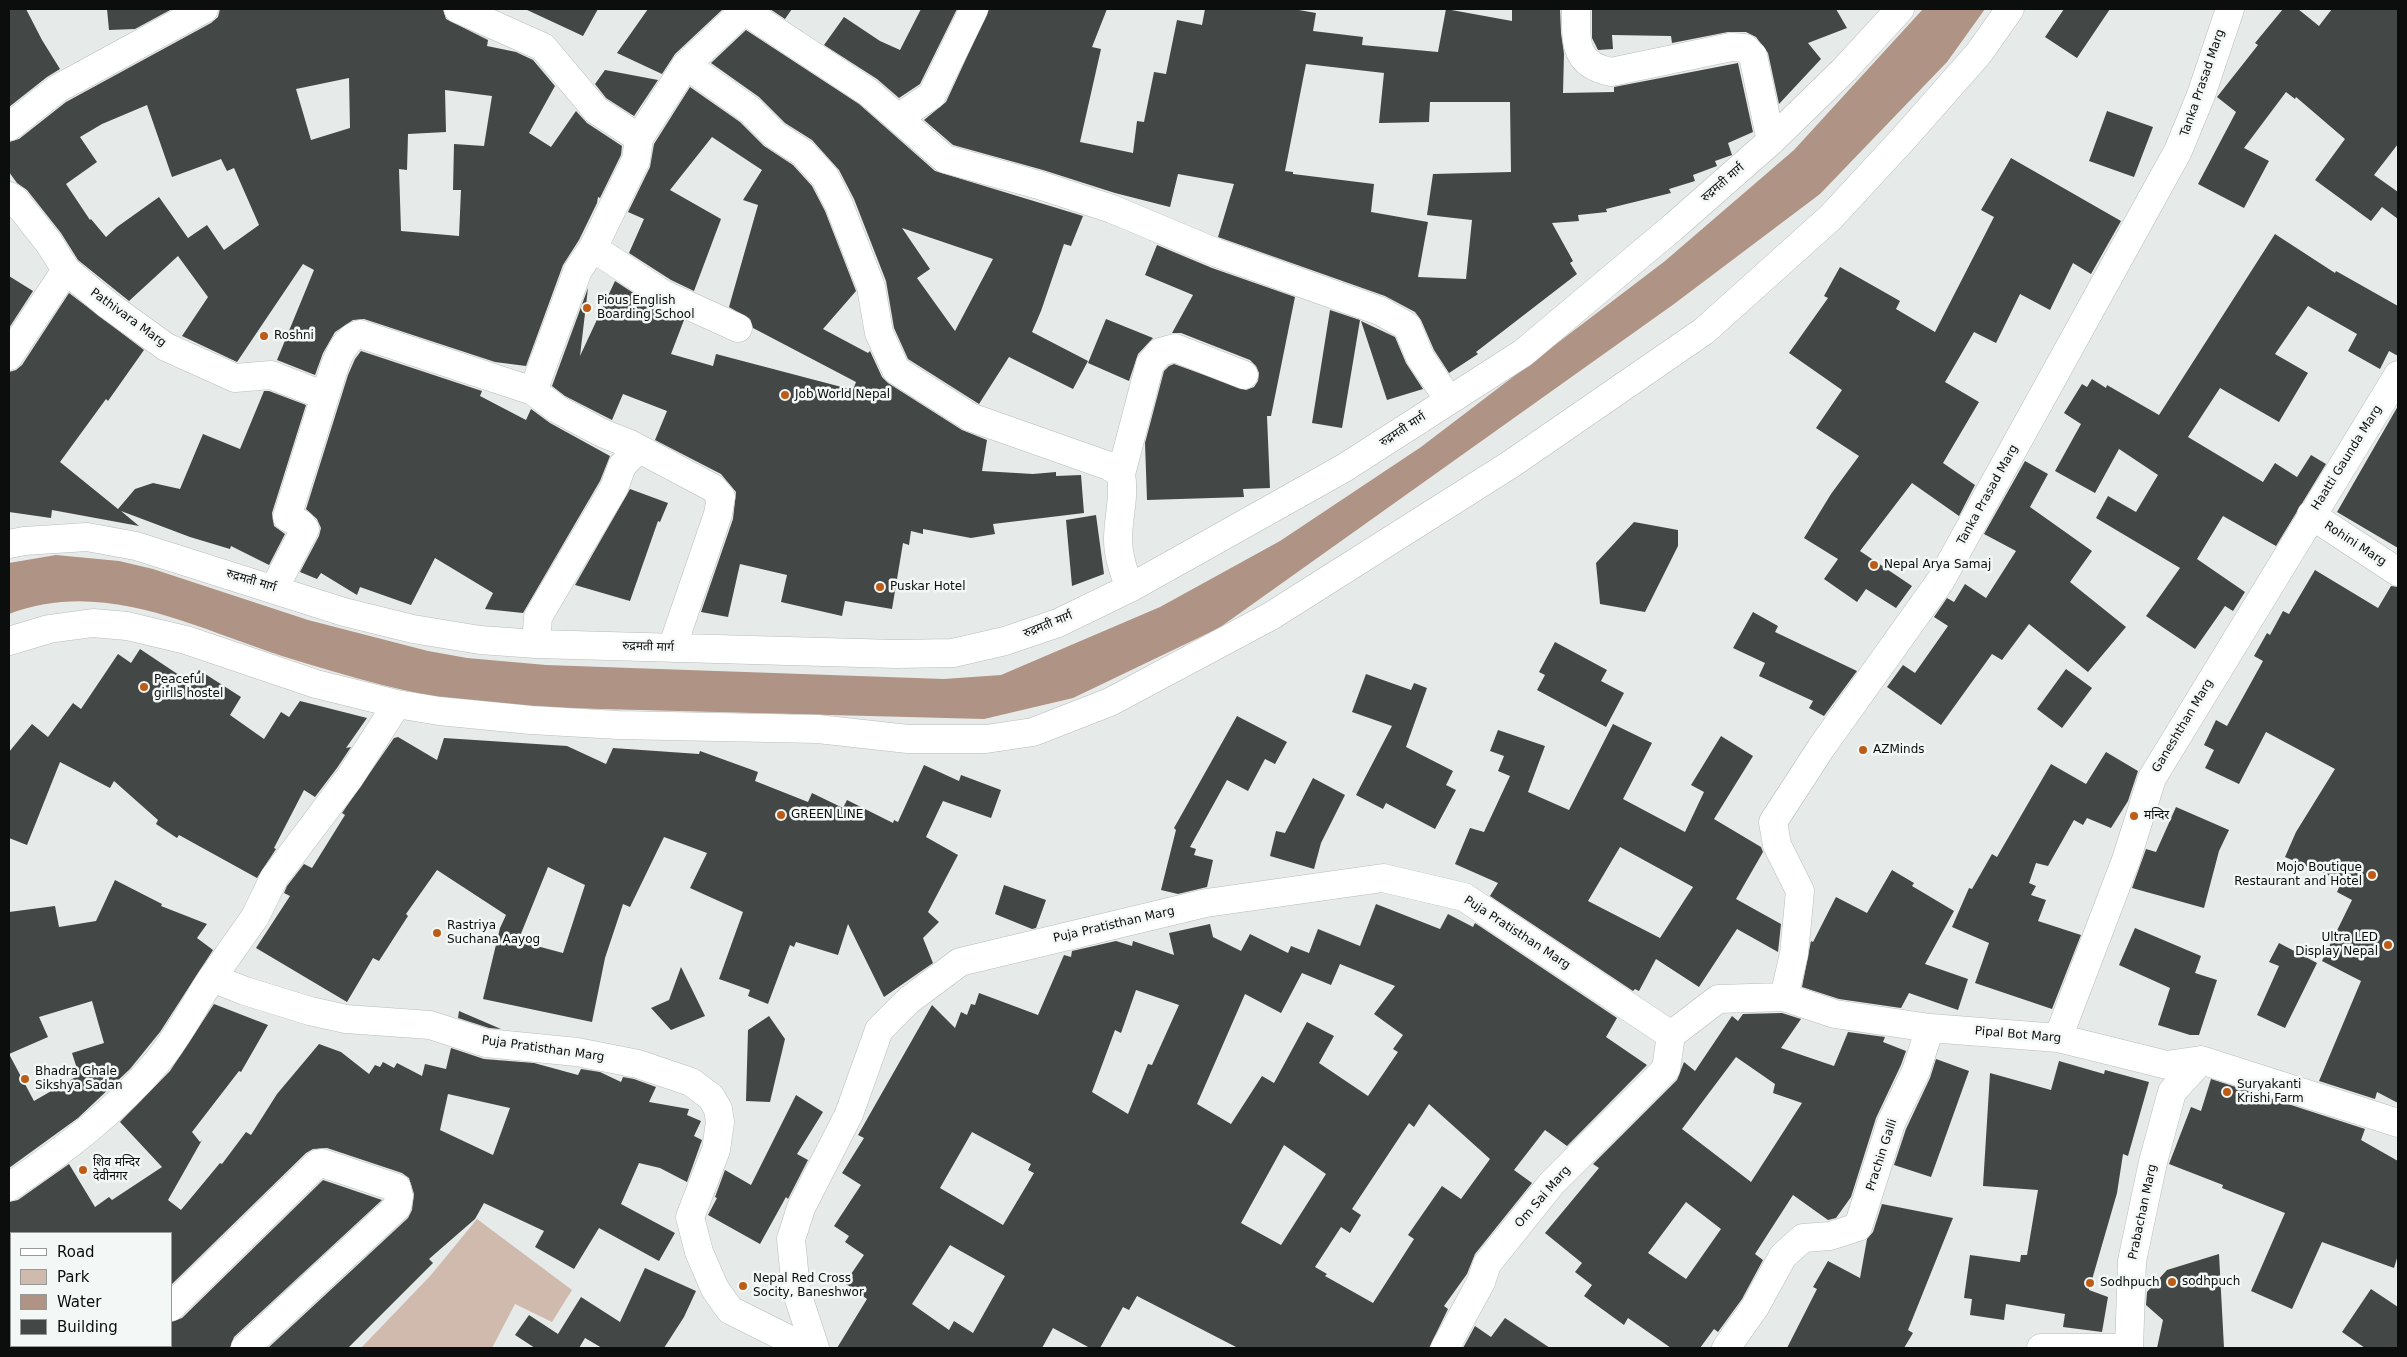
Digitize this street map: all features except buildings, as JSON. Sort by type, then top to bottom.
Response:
[{"type":"street","points":[[9,127],[57,89],[204,9]]},
{"type":"street","points":[[458,9],[543,47],[596,110],[639,138]]},
{"type":"street","points":[[532,391],[578,270],[593,248],[636,160],[639,138],[686,65],[735,19],[742,9],[868,92],[945,159],[1039,185],[1112,209],[1217,254],[1380,312],[1407,326],[1420,356],[1449,400]]},
{"type":"street","points":[[898,118],[932,95],[974,9]]},
{"type":"street","points":[[1576,9],[1577,48],[1586,59],[1600,70],[1612,72],[1731,47],[1745,48],[1752,56],[1772,141]]},
{"type":"street","name":"रुद्रमती मार्ग","points":[[9,544],[86,537],[136,546],[274,588],[344,612],[413,629],[480,640],[536,644],[839,653],[953,653],[1006,641],[1058,623],[1130,588],[1344,468],[1523,353],[1772,141],[1844,70],[1900,9]]},
{"type":"street","points":[[9,641],[49,629],[93,623],[127,626],[186,640],[316,684],[397,704],[438,711],[540,721],[618,725],[818,729],[908,739],[986,740],[1033,732],[1110,702],[1271,616],[1511,464],[1704,331],[1831,216],[1904,138],[1979,53],[2010,9]]},
{"type":"street","name":"Tanka Prasad Marg","points":[[1784,997],[1794,954],[1800,891],[1777,845],[1773,822],[1821,748],[1941,580],[2178,151],[2202,95],[2230,9]]},
{"type":"street","points":[[686,65],[750,110],[775,135],[803,153],[825,177],[839,204],[871,288],[880,333],[896,370],[970,417],[1109,466],[1121,474]]},
{"type":"street","name":"Pathivara Marg","points":[[9,196],[15,200],[49,243],[66,270],[108,305],[166,347],[235,378],[271,375],[325,396]]},
{"type":"street","points":[[593,248],[664,294],[738,328]]},
{"type":"street","points":[[9,356],[66,270]]},
{"type":"street","points":[[274,588],[305,529],[301,524],[287,517],[325,396],[337,361],[346,344],[352,336],[360,334],[532,391],[557,409],[692,475],[713,488],[721,497],[718,514],[672,648]]},
{"type":"street","points":[[1130,588],[1119,555],[1118,537],[1124,490],[1121,474],[1150,364],[1160,352],[1175,348],[1244,375]]},
{"type":"street","name":"Haatti Gaunda Marg","points":[[2311,516],[2398,375]]},
{"type":"street","points":[[536,644],[538,617],[614,488],[622,466],[638,449]]},
{"type":"street","name":"Rohini Marg","points":[[2311,516],[2398,572]]},
{"type":"street","name":"Ganeshthan Marg","points":[[2058,1038],[2126,860],[2152,778],[2311,516]]},
{"type":"street","points":[[9,1187],[65,1150],[116,1105],[158,1061],[212,978],[255,917],[274,878],[350,777],[397,704]]},
{"type":"street","name":"Puja Pratisthan Marg","points":[[815,1348],[796,1290],[793,1265],[791,1239],[801,1208],[849,1114],[879,1030],[909,1000],[960,962],[1206,903],[1384,878],[1464,897],[1671,1035]]},
{"type":"street","name":"Puja Pratisthan Marg","points":[[212,978],[245,992],[310,1011],[346,1018],[430,1025],[486,1043],[577,1052],[638,1064],[691,1082],[711,1097],[718,1109],[720,1122],[716,1150],[690,1217],[699,1252],[715,1288],[730,1310],[806,1348]]},
{"type":"street","name":"Pipal Bot Marg","points":[[1671,1035],[1718,999],[1784,997],[1835,1014],[1930,1028],[2058,1038],[2167,1065],[2201,1060],[2398,1123]]},
{"type":"street","name":"Prachin Galli","points":[[1726,1348],[1755,1307],[1783,1256],[1803,1238],[1830,1236],[1858,1227],[1891,1122],[1916,1071],[1930,1028]]},
{"type":"street","name":"Om Sai Marg","points":[[1445,1348],[1481,1282],[1487,1264],[1552,1184],[1666,1069],[1671,1035]]},
{"type":"street","name":"Prabachan Marg","points":[[2041,1348],[2129,1348],[2132,1261],[2153,1162],[2172,1092],[2201,1060]]},
{"type":"street","points":[[172,1305],[316,1164],[322,1163],[397,1188],[399,1197],[397,1207],[245,1348]]},
{"type":"green space","points":[[477,1219],[572,1290],[552,1322],[515,1304],[492,1348],[361,1348],[431,1275]]},
{"type":"water","points":[[1923,9],[1985,9],[1947,62],[1820,194],[1674,304],[1219,628],[1073,698],[984,719],[487,706],[435,697],[358,678],[282,656],[181,620],[113,604],[79,601],[44,604],[9,614],[9,563],[56,555],[119,561],[153,569],[308,620],[428,651],[467,658],[546,665],[944,679],[1001,675],[1160,607],[1280,541],[1421,447],[1665,261],[1794,150]]},
{"type":"place","name":"Pious English Boarding School","points":[[587,308]]},
{"type":"place","name":"Roshni","points":[[264,336]]},
{"type":"place","name":"Job World Nepal","points":[[785,395]]},
{"type":"place","name":"Nepal Arya Samaj","points":[[1874,565]]},
{"type":"place","name":"Puskar Hotel","points":[[880,587]]},
{"type":"place","name":"Peaceful girlls hostel","points":[[144,687]]},
{"type":"place","name":"AZMinds","points":[[1863,750]]},
{"type":"place","name":"GREEN LINE","points":[[781,815]]},
{"type":"place","name":"मन्दिर","points":[[2134,816]]},
{"type":"place","name":"Mojo Boutique Restaurant and Hotel","points":[[2372,875]]},
{"type":"place","name":"Rastriya Suchana Aayog","points":[[437,933]]},
{"type":"place","name":"Ultra LED Display Nepal","points":[[2388,945]]},
{"type":"place","name":"Bhadra Ghale Sikshya Sadan","points":[[25,1079]]},
{"type":"place","name":"Suryakanti Krishi Farm","points":[[2227,1092]]},
{"type":"place","name":"शिव मन्दिर देवीनगर","points":[[83,1170]]},
{"type":"place","name":"sodhpuch","points":[[2172,1282]]},
{"type":"place","name":"Sodhpuch","points":[[2090,1283]]},
{"type":"place","name":"Nepal Red Cross Socity, Baneshwor","points":[[743,1286]]}]
